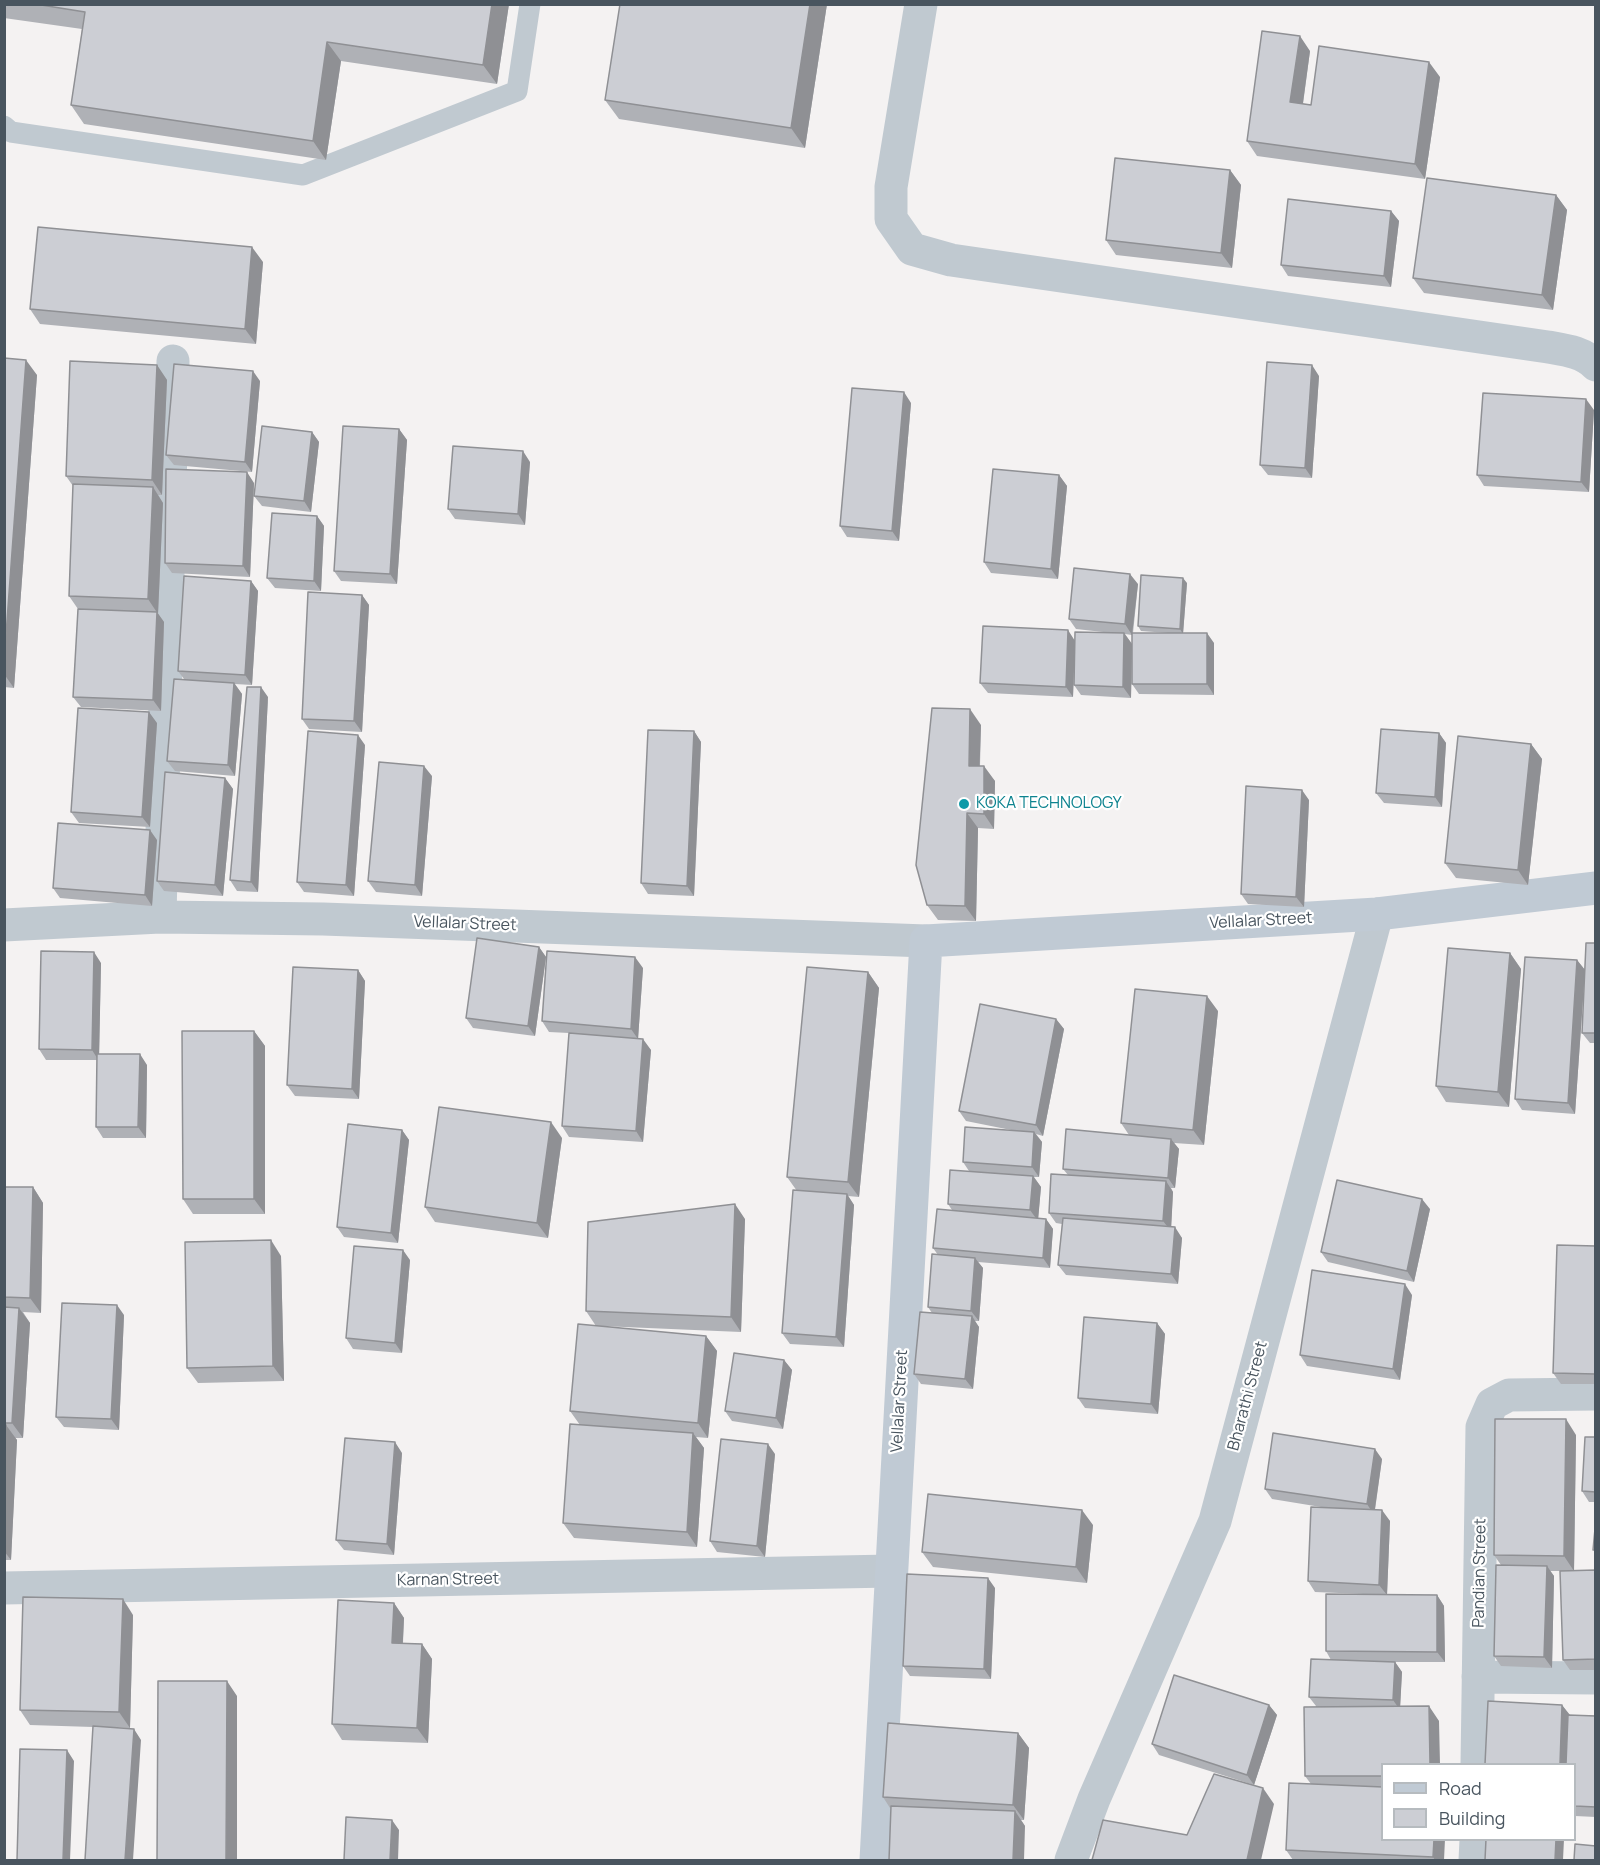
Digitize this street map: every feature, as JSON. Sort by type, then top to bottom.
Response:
[{"type":"street","points":[[921,4],[891,187],[891,219],[912,249],[951,260],[1548,347],[1574,352],[1596,365]]},
{"type":"street","points":[[160,906],[173,361]]},
{"type":"street","name":"Vellalar Street","points":[[4,925],[160,906],[323,919],[926,941],[1377,914],[1596,888]]},
{"type":"street","name":"Bharathi Street","points":[[1071,1860],[1094,1799],[1215,1521],[1377,914]]},
{"type":"street","name":"Vellalar Street","points":[[876,1860],[926,941]]},
{"type":"street","name":"Pandian Street","points":[[1477,1763],[1482,1427],[1492,1404],[1509,1395],[1596,1394]]},
{"type":"street","name":"Karnan Street","points":[[4,1588],[891,1571]]},
{"type":"street","points":[[1478,1677],[1596,1678]]},
{"type":"street","points":[[1475,1860],[1476,1841]]},
{"type":"lane","points":[[8,129],[303,175],[517,91],[530,4]]},
{"type":"building","points":[[35,4],[492,4],[483,65],[327,42],[313,141],[71,105],[85,12]]},
{"type":"building","points":[[620,4],[810,4],[791,128],[605,100]]},
{"type":"building","points":[[1262,31],[1300,36],[1290,102],[1311,105],[1319,46],[1429,62],[1415,164],[1247,141]]},
{"type":"building","points":[[1115,158],[1230,170],[1221,253],[1106,240]]},
{"type":"building","points":[[1427,178],[1556,195],[1542,295],[1413,278]]},
{"type":"building","points":[[1288,199],[1391,211],[1384,276],[1281,265]]},
{"type":"building","points":[[38,227],[252,247],[245,329],[30,309]]},
{"type":"building","points":[[4,358],[26,360],[4,662]]},
{"type":"building","points":[[70,361],[157,365],[152,480],[66,476]]},
{"type":"building","points":[[1267,362],[1312,365],[1305,468],[1260,465]]},
{"type":"building","points":[[174,364],[253,371],[245,462],[166,455]]},
{"type":"building","points":[[852,388],[904,392],[892,531],[840,526]]},
{"type":"building","points":[[1483,393],[1586,399],[1581,482],[1477,475]]},
{"type":"building","points":[[262,426],[312,432],[304,501],[254,496]]},
{"type":"building","points":[[343,426],[399,429],[390,574],[334,571]]},
{"type":"building","points":[[453,446],[523,451],[518,514],[448,509]]},
{"type":"building","points":[[166,469],[247,472],[243,566],[165,563]]},
{"type":"building","points":[[993,469],[1059,475],[1051,569],[984,562]]},
{"type":"building","points":[[73,484],[153,487],[148,599],[69,596]]},
{"type":"building","points":[[272,513],[317,516],[314,581],[267,578]]},
{"type":"building","points":[[1074,568],[1130,574],[1125,624],[1069,619]]},
{"type":"building","points":[[1141,575],[1183,578],[1180,629],[1138,626]]},
{"type":"building","points":[[184,576],[251,581],[245,675],[178,671]]},
{"type":"building","points":[[308,592],[362,595],[354,721],[302,719]]},
{"type":"building","points":[[78,609],[157,612],[153,700],[73,697]]},
{"type":"building","points":[[983,626],[1068,630],[1066,687],[980,683]]},
{"type":"building","points":[[1075,632],[1124,633],[1123,687],[1074,685]]},
{"type":"building","points":[[1132,633],[1207,633],[1207,684],[1132,684]]},
{"type":"building","points":[[174,679],[234,683],[228,765],[167,761]]},
{"type":"building","points":[[247,687],[261,687],[251,882],[230,880]]},
{"type":"building","points":[[78,708],[149,712],[142,817],[71,812]]},
{"type":"building","name":"KOKA TECHNOLOGY","points":[[932,708],[970,709],[969,766],[984,766],[984,814],[967,813],[965,906],[927,905],[916,865]]},
{"type":"building","points":[[1381,729],[1439,733],[1435,797],[1376,793]]},
{"type":"building","points":[[648,730],[694,731],[687,886],[641,883]]},
{"type":"building","points":[[308,731],[358,735],[346,885],[297,882]]},
{"type":"building","points":[[1458,736],[1531,744],[1518,870],[1445,863]]},
{"type":"building","points":[[379,762],[424,766],[415,885],[368,881]]},
{"type":"building","points":[[165,772],[225,778],[215,885],[157,881]]},
{"type":"building","points":[[1246,786],[1302,790],[1296,897],[1241,894]]},
{"type":"building","points":[[58,823],[150,830],[145,895],[53,888]]},
{"type":"building","points":[[477,938],[539,947],[528,1026],[466,1018]]},
{"type":"building","points":[[1586,943],[1596,943],[1596,1033],[1582,1033]]},
{"type":"building","points":[[1448,948],[1510,953],[1498,1092],[1436,1086]]},
{"type":"building","points":[[41,951],[94,952],[92,1050],[39,1049]]},
{"type":"building","points":[[547,951],[635,957],[631,1029],[542,1021]]},
{"type":"building","points":[[1525,957],[1577,960],[1568,1103],[1515,1099]]},
{"type":"building","points":[[293,967],[358,970],[352,1089],[287,1085]]},
{"type":"building","points":[[807,967],[868,972],[848,1182],[787,1177]]},
{"type":"building","points":[[1135,989],[1207,996],[1193,1130],[1121,1123]]},
{"type":"building","points":[[980,1004],[1056,1019],[1036,1125],[959,1111]]},
{"type":"building","points":[[182,1031],[254,1031],[254,1199],[183,1199]]},
{"type":"building","points":[[569,1033],[643,1039],[636,1131],[562,1126]]},
{"type":"building","points":[[97,1054],[140,1054],[138,1127],[96,1127]]},
{"type":"building","points":[[439,1107],[551,1122],[537,1223],[425,1207]]},
{"type":"building","points":[[348,1124],[402,1130],[391,1233],[337,1227]]},
{"type":"building","points":[[965,1127],[1034,1132],[1032,1167],[963,1162]]},
{"type":"building","points":[[1066,1129],[1171,1139],[1168,1178],[1063,1169]]},
{"type":"building","points":[[950,1170],[1033,1176],[1030,1210],[948,1204]]},
{"type":"building","points":[[1051,1174],[1166,1181],[1163,1221],[1049,1213]]},
{"type":"building","points":[[1337,1180],[1422,1199],[1407,1271],[1321,1252]]},
{"type":"building","points":[[4,1187],[33,1187],[30,1298],[4,1297]]},
{"type":"building","points":[[793,1190],[847,1194],[836,1337],[782,1333]]},
{"type":"building","points":[[735,1204],[731,1317],[586,1311],[588,1222]]},
{"type":"building","points":[[937,1209],[1046,1219],[1043,1258],[933,1248]]},
{"type":"building","points":[[1063,1218],[1175,1227],[1171,1274],[1058,1265]]},
{"type":"building","points":[[271,1240],[273,1366],[187,1368],[185,1242]]},
{"type":"building","points":[[1557,1245],[1596,1246],[1596,1374],[1553,1373]]},
{"type":"building","points":[[354,1246],[403,1250],[395,1343],[346,1338]]},
{"type":"building","points":[[932,1254],[975,1258],[971,1311],[928,1307]]},
{"type":"building","points":[[1312,1270],[1405,1284],[1393,1369],[1300,1355]]},
{"type":"building","points":[[62,1303],[117,1305],[111,1419],[56,1417]]},
{"type":"building","points":[[4,1307],[19,1308],[12,1423],[4,1423]]},
{"type":"building","points":[[920,1312],[972,1316],[965,1379],[914,1374]]},
{"type":"building","points":[[1084,1317],[1157,1323],[1151,1404],[1078,1398]]},
{"type":"building","points":[[578,1324],[706,1336],[698,1423],[570,1411]]},
{"type":"building","points":[[734,1353],[784,1360],[776,1418],[725,1411]]},
{"type":"building","points":[[1495,1419],[1566,1419],[1564,1556],[1494,1555]]},
{"type":"building","points":[[570,1424],[693,1433],[687,1532],[563,1523]]},
{"type":"building","points":[[4,1425],[6,1425],[4,1458]]},
{"type":"building","points":[[1273,1433],[1375,1449],[1367,1504],[1265,1489]]},
{"type":"building","points":[[1585,1437],[1596,1437],[1596,1492],[1582,1491]]},
{"type":"building","points":[[345,1438],[395,1442],[387,1544],[336,1540]]},
{"type":"building","points":[[721,1439],[768,1444],[757,1546],[710,1541]]},
{"type":"building","points":[[928,1494],[1082,1510],[1076,1567],[922,1552]]},
{"type":"building","points":[[1311,1507],[1382,1510],[1379,1585],[1308,1581]]},
{"type":"building","points":[[1596,1518],[1596,1550],[1593,1550]]},
{"type":"building","points":[[1496,1565],[1547,1566],[1544,1657],[1494,1656]]},
{"type":"building","points":[[1596,1570],[1596,1659],[1563,1660],[1560,1571]]},
{"type":"building","points":[[907,1574],[988,1578],[984,1669],[903,1666]]},
{"type":"building","points":[[1326,1594],[1437,1595],[1437,1652],[1326,1651]]},
{"type":"building","points":[[23,1597],[123,1599],[119,1712],[20,1710]]},
{"type":"building","points":[[338,1600],[394,1603],[392,1643],[422,1644],[417,1728],[332,1724]]},
{"type":"building","points":[[1311,1659],[1395,1662],[1393,1700],[1309,1697]]},
{"type":"building","points":[[1174,1675],[1269,1705],[1247,1775],[1152,1744]]},
{"type":"building","points":[[158,1681],[227,1681],[226,1860],[157,1860]]},
{"type":"building","points":[[1488,1701],[1562,1705],[1560,1763],[1485,1763]]},
{"type":"building","points":[[1429,1706],[1430,1763],[1381,1763],[1381,1776],[1305,1776],[1304,1707]]},
{"type":"building","points":[[1568,1715],[1596,1716],[1596,1807],[1576,1806],[1576,1763],[1566,1763]]},
{"type":"building","points":[[888,1723],[1018,1733],[1013,1805],[883,1797]]},
{"type":"building","points":[[93,1726],[134,1729],[125,1860],[85,1860]]},
{"type":"building","points":[[20,1749],[67,1750],[63,1860],[17,1860]]},
{"type":"building","points":[[1214,1774],[1263,1788],[1247,1860],[1092,1860],[1103,1820],[1187,1835]]},
{"type":"building","points":[[1289,1783],[1381,1787],[1381,1841],[1434,1841],[1433,1857],[1286,1850]]},
{"type":"building","points":[[891,1806],[1015,1811],[1013,1860],[889,1860]]},
{"type":"building","points":[[346,1817],[392,1820],[390,1860],[344,1860]]},
{"type":"building","points":[[1486,1841],[1556,1841],[1555,1860],[1485,1860]]},
{"type":"building","points":[[1575,1844],[1596,1846],[1596,1860],[1574,1860]]},
{"type":"place","name":"KOKA TECHNOLOGY","points":[[964,804]]}]
